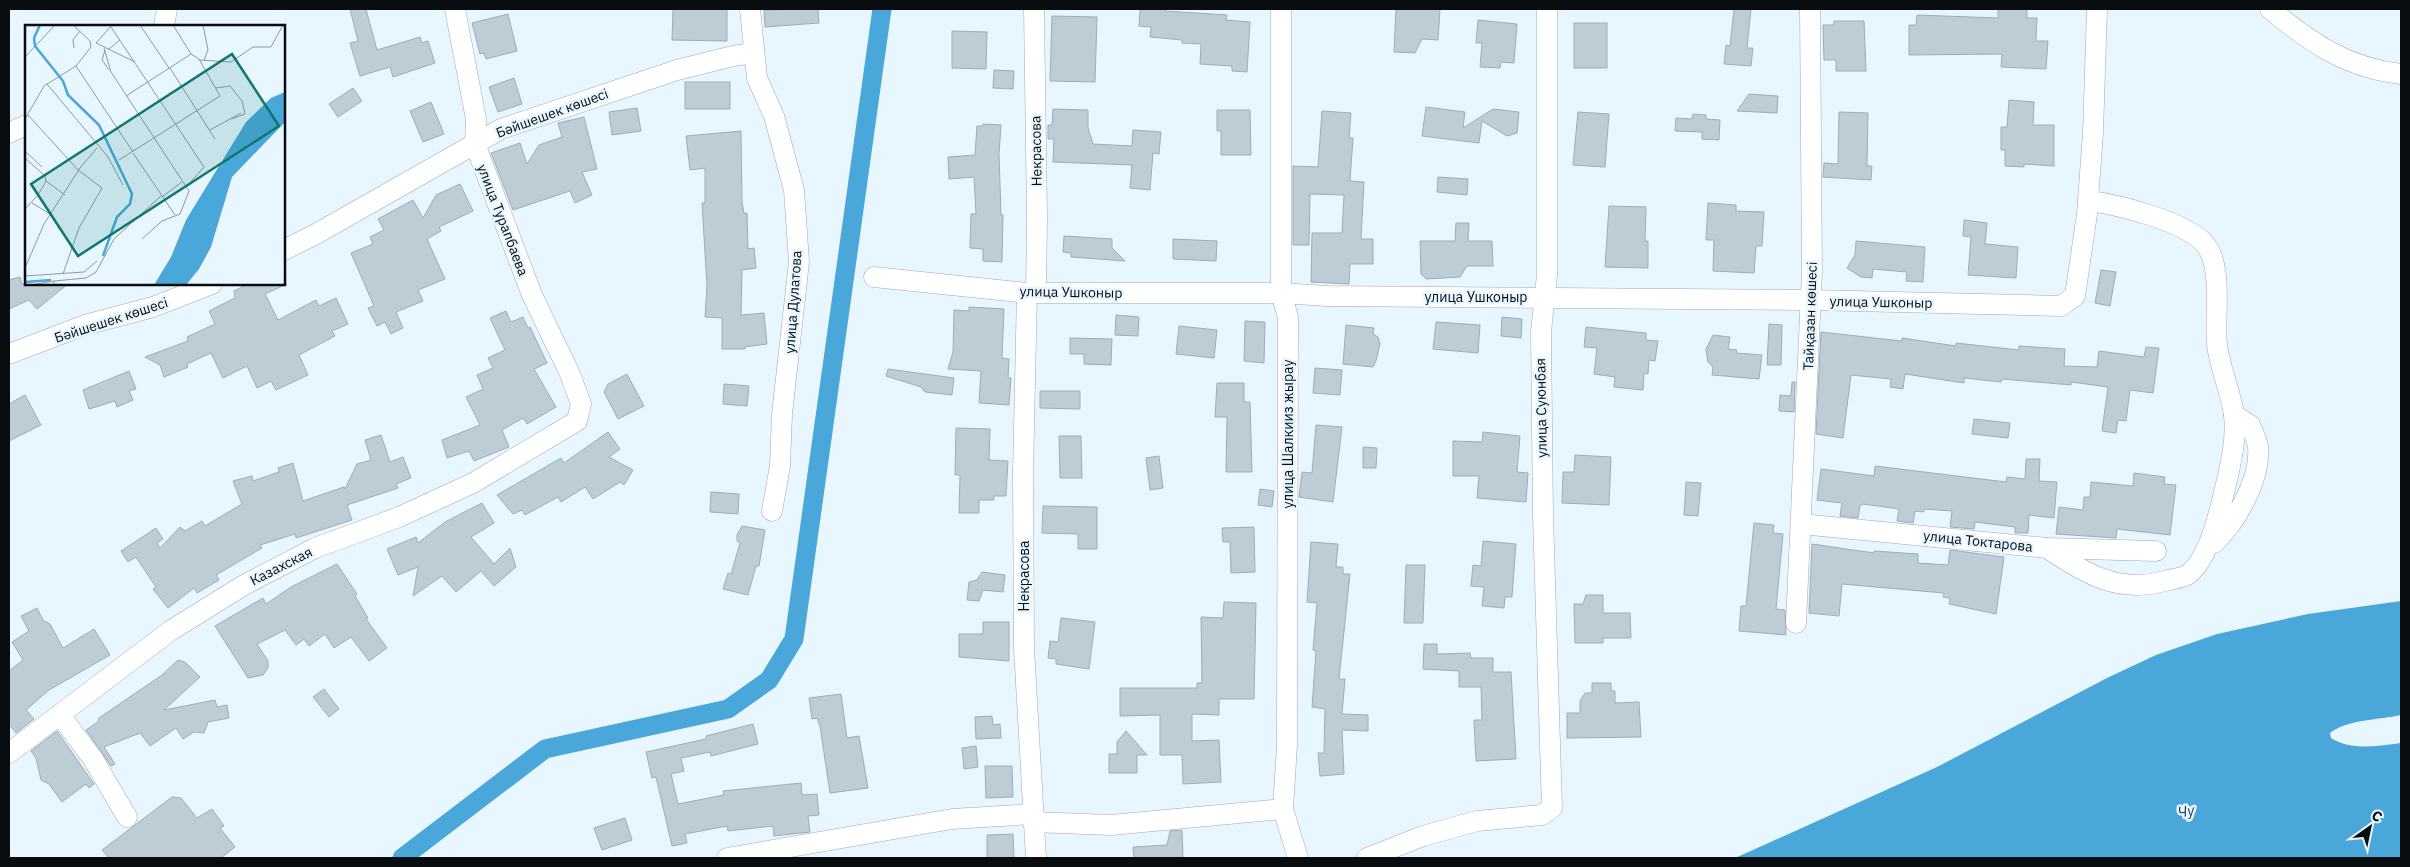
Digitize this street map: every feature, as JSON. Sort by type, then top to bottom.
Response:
[{"type":"street","points":[[164,25],[167,9]]},
{"type":"street","name":"улица Турапбаева","points":[[455,9],[476,119],[475,144],[532,295],[570,374],[581,404],[577,421]]},
{"type":"street","name":"улица Дулатова","points":[[750,9],[757,78],[774,116],[794,190],[799,262],[782,414],[780,466],[772,511]]},
{"type":"street","name":"Некрасова","points":[[1034,9],[1037,218],[1023,474],[1024,648],[1036,858]]},
{"type":"street","name":"улица Шалкииз жырау","points":[[1282,9],[1281,293],[1288,317],[1288,745],[1283,809],[1298,858]]},
{"type":"street","name":"улица Суюнбая","points":[[1367,858],[1432,833],[1477,821],[1542,815],[1552,808],[1543,516],[1541,332],[1547,274],[1547,9]]},
{"type":"street","name":"Тайқазан көшесі","points":[[1796,623],[1811,300],[1810,9]]},
{"type":"street","points":[[2097,9],[2093,133],[2088,201],[2110,204],[2179,226],[2203,242],[2213,257],[2217,344],[2223,377],[2234,415],[2233,455],[2218,518],[2206,552]]},
{"type":"street","points":[[2270,9],[2317,45],[2351,63],[2401,74]]},
{"type":"street","name":"Бәйшешек көшесі","points":[[285,250],[316,234],[501,129],[677,70],[754,53]]},
{"type":"street","points":[[9,133],[25,125]]},
{"type":"street","name":"улица Ушконыр","points":[[874,277],[1032,293],[1281,293],[1327,296],[1811,300],[2061,306],[2075,296],[2088,201]]},
{"type":"street","name":"Бәйшешек көшесі","points":[[9,354],[85,325],[153,307],[209,285]]},
{"type":"street","points":[[2046,548],[2083,572],[2116,584],[2152,585],[2187,575],[2224,534],[2256,475],[2258,447],[2250,425],[2234,415]]},
{"type":"street","name":"Казахская","points":[[9,753],[170,631],[244,585],[315,548],[399,517],[473,483],[577,421]]},
{"type":"street","name":"улица Токтарова","points":[[1801,524],[2046,548],[2156,551]]},
{"type":"street","points":[[60,715],[93,759],[127,817]]},
{"type":"street","points":[[727,858],[952,820],[1033,818],[1111,825],[1283,809]]},
{"type":"water","name":"Чу","points":[[2401,601],[2401,715],[2355,722],[2337,728],[2330,733],[2331,738],[2347,745],[2374,746],[2401,743],[2401,858],[1735,858],[1937,767],[2107,678],[2156,655],[2217,634],[2308,614]]},
{"type":"building","points":[[350,9],[366,9],[377,50],[420,37],[422,43],[428,41],[435,63],[393,77],[390,67],[360,76],[350,43],[358,41]]},
{"type":"building","points":[[673,9],[727,9],[727,41],[672,40]]},
{"type":"building","points":[[818,9],[819,23],[765,27],[764,10]]},
{"type":"building","points":[[1140,9],[1165,9],[1165,11],[1227,15],[1226,20],[1250,22],[1247,72],[1232,71],[1232,66],[1200,64],[1201,44],[1182,43],[1182,40],[1150,37],[1151,27],[1139,26]]},
{"type":"building","points":[[1396,9],[1440,9],[1438,40],[1422,39],[1415,53],[1394,52]]},
{"type":"building","points":[[1734,9],[1751,9],[1747,48],[1753,48],[1751,66],[1724,64],[1726,45],[1730,46]]},
{"type":"building","points":[[1998,9],[2027,9],[2027,18],[2037,18],[2036,41],[2048,41],[2046,69],[2001,67],[2002,54],[1909,55],[1909,25],[1916,25],[1917,15],[1998,18]]},
{"type":"building","points":[[508,14],[517,51],[486,59],[484,53],[480,54],[472,23]]},
{"type":"building","points":[[1052,16],[1097,17],[1095,82],[1050,81]]},
{"type":"building","points":[[1478,20],[1517,24],[1514,63],[1501,62],[1500,68],[1480,67],[1482,43],[1476,43]]},
{"type":"building","points":[[1834,21],[1864,21],[1866,71],[1836,71],[1836,60],[1824,60],[1823,25],[1834,25]]},
{"type":"building","points":[[1574,23],[1607,23],[1607,68],[1574,68]]},
{"type":"building","points":[[952,31],[987,32],[986,69],[952,68]]},
{"type":"building","points":[[994,70],[1014,71],[1013,89],[993,88]]},
{"type":"building","points":[[514,78],[522,104],[498,112],[489,87]]},
{"type":"building","points":[[685,82],[730,82],[730,109],[685,109]]},
{"type":"building","points":[[353,88],[362,101],[338,117],[329,104]]},
{"type":"building","points":[[1749,94],[1778,96],[1777,113],[1737,111]]},
{"type":"building","points":[[2009,100],[2034,102],[2033,125],[2054,125],[2054,166],[2024,164],[2024,167],[2005,166],[2005,150],[2001,150],[2001,127],[2007,127]]},
{"type":"building","points":[[431,102],[444,134],[423,142],[410,111]]},
{"type":"building","points":[[1426,107],[1465,112],[1463,128],[1493,109],[1519,112],[1517,133],[1507,136],[1482,121],[1479,143],[1422,136]]},
{"type":"building","points":[[637,108],[641,131],[612,135],[609,112]]},
{"type":"building","points":[[1053,109],[1088,110],[1088,128],[1093,144],[1132,146],[1133,130],[1161,132],[1159,154],[1153,153],[1150,190],[1130,188],[1132,165],[1053,162],[1054,139],[1048,139],[1048,125],[1052,125]]},
{"type":"building","points":[[1217,110],[1250,110],[1251,155],[1221,155],[1221,131],[1217,131]]},
{"type":"building","points":[[1322,111],[1351,113],[1349,138],[1353,138],[1350,181],[1364,182],[1361,239],[1373,239],[1373,264],[1350,264],[1349,284],[1311,282],[1312,233],[1342,233],[1344,195],[1310,194],[1309,245],[1293,245],[1293,166],[1318,167]]},
{"type":"building","points":[[1578,112],[1609,114],[1605,167],[1573,165]]},
{"type":"building","points":[[1839,112],[1868,113],[1867,166],[1872,166],[1871,180],[1823,177],[1824,163],[1838,164]]},
{"type":"building","points":[[1693,114],[1706,115],[1706,119],[1720,120],[1719,140],[1702,139],[1702,132],[1675,131],[1676,118],[1692,119]]},
{"type":"building","points":[[584,117],[597,169],[582,172],[592,195],[575,203],[570,191],[513,210],[491,153],[520,143],[527,164],[539,145],[562,137],[558,123]]},
{"type":"building","points":[[983,124],[1001,125],[999,154],[1001,215],[1003,215],[1002,262],[983,261],[983,249],[970,248],[971,214],[976,214],[974,177],[949,179],[948,157],[975,155],[977,126],[983,126]]},
{"type":"building","points":[[741,131],[742,202],[744,213],[747,213],[748,249],[754,248],[756,268],[742,270],[741,315],[764,313],[767,344],[745,347],[745,349],[722,349],[722,318],[705,317],[707,286],[702,203],[705,203],[705,168],[690,170],[686,136]]},
{"type":"building","points":[[1438,177],[1468,179],[1467,195],[1437,192]]},
{"type":"building","points":[[460,184],[473,211],[439,227],[441,231],[427,239],[445,279],[418,290],[423,301],[396,312],[403,328],[391,334],[385,322],[377,326],[368,308],[374,306],[351,253],[373,244],[370,237],[384,230],[378,219],[413,200],[423,218],[436,195]]},
{"type":"building","points":[[1708,203],[1736,205],[1736,211],[1764,212],[1762,246],[1756,246],[1754,273],[1713,271],[1714,240],[1706,240]]},
{"type":"building","points":[[1609,206],[1646,207],[1645,241],[1648,241],[1648,268],[1605,267]]},
{"type":"building","points":[[1964,220],[1987,223],[1985,244],[2018,247],[2016,278],[1968,275],[1971,237],[1963,236]]},
{"type":"building","points":[[1456,223],[1469,223],[1468,241],[1492,241],[1493,266],[1467,266],[1460,277],[1426,279],[1421,274],[1420,241],[1455,241]]},
{"type":"building","points":[[1064,236],[1112,239],[1112,248],[1125,261],[1071,257],[1071,253],[1063,252]]},
{"type":"building","points":[[1173,239],[1217,241],[1216,261],[1173,259]]},
{"type":"building","points":[[1856,241],[1925,247],[1923,282],[1906,281],[1907,272],[1873,269],[1872,278],[1861,277],[1847,268],[1855,255]]},
{"type":"building","points":[[2101,270],[2116,272],[2110,306],[2095,303]]},
{"type":"building","points":[[20,277],[22,284],[25,285],[67,285],[37,309],[29,300],[9,309],[9,280]]},
{"type":"building","points":[[246,285],[285,285],[265,294],[278,320],[316,300],[319,306],[336,298],[348,324],[332,331],[335,336],[299,355],[308,375],[276,390],[271,381],[257,388],[247,366],[223,378],[211,353],[187,364],[188,367],[164,377],[160,365],[145,357],[188,341],[187,337],[215,324],[209,311],[235,298],[234,291]]},
{"type":"building","points":[[969,307],[1004,309],[1002,358],[1009,359],[1008,378],[1011,378],[1009,405],[979,403],[981,371],[948,369],[953,352],[954,310],[969,311]]},
{"type":"building","points":[[506,311],[511,322],[523,317],[528,328],[530,327],[547,363],[534,369],[556,407],[527,424],[523,418],[502,430],[509,447],[474,461],[469,451],[447,458],[442,440],[480,425],[466,397],[483,389],[477,375],[493,368],[488,358],[505,350],[490,318]]},
{"type":"building","points":[[1116,315],[1139,317],[1138,336],[1115,335]]},
{"type":"building","points":[[1502,317],[1522,319],[1521,338],[1501,336]]},
{"type":"building","points":[[1245,321],[1265,322],[1264,363],[1244,361]]},
{"type":"building","points":[[1436,322],[1480,325],[1478,353],[1433,349]]},
{"type":"building","points":[[1769,324],[1782,325],[1781,365],[1767,365]]},
{"type":"building","points":[[1346,325],[1374,328],[1373,334],[1378,337],[1380,344],[1373,367],[1343,364]]},
{"type":"building","points":[[1179,326],[1217,330],[1214,358],[1176,354]]},
{"type":"building","points":[[1586,327],[1646,333],[1646,340],[1658,341],[1655,361],[1649,360],[1648,374],[1644,373],[1643,390],[1614,387],[1615,377],[1594,374],[1597,348],[1584,347]]},
{"type":"building","points":[[1821,332],[1902,341],[1902,338],[1956,346],[1956,343],[2019,350],[2019,346],[2065,349],[2064,366],[2097,367],[2099,351],[2144,357],[2146,347],[2159,348],[2153,393],[2130,390],[2126,421],[2118,420],[2116,433],[2102,431],[2108,387],[2071,382],[2071,385],[2002,379],[2001,382],[1964,378],[1964,383],[1905,374],[1903,389],[1890,387],[1891,379],[1851,375],[1843,438],[1816,434]]},
{"type":"building","points":[[1713,335],[1730,337],[1728,349],[1737,350],[1736,353],[1762,355],[1759,379],[1712,375],[1713,367],[1708,362],[1706,349]]},
{"type":"building","points":[[1070,338],[1112,339],[1111,365],[1084,364],[1084,354],[1070,354]]},
{"type":"building","points":[[1315,368],[1342,370],[1340,395],[1313,393]]},
{"type":"building","points":[[888,369],[954,378],[952,395],[925,392],[921,387],[886,376]]},
{"type":"building","points":[[129,371],[136,389],[129,391],[133,400],[117,407],[115,401],[89,409],[83,390]]},
{"type":"building","points":[[627,374],[644,406],[618,419],[604,392],[608,384]]},
{"type":"building","points":[[1792,382],[1795,382],[1794,412],[1779,411],[1780,395],[1791,396]]},
{"type":"building","points":[[1217,383],[1244,383],[1244,402],[1250,402],[1252,472],[1226,472],[1227,417],[1215,417]]},
{"type":"building","points":[[724,384],[749,386],[747,406],[723,404]]},
{"type":"building","points":[[1040,391],[1080,391],[1080,409],[1040,408]]},
{"type":"building","points":[[25,395],[41,425],[9,441],[9,404]]},
{"type":"building","points":[[1974,419],[2010,423],[2008,438],[1972,434]]},
{"type":"building","points":[[1316,425],[1342,427],[1333,502],[1299,497],[1302,472],[1312,473]]},
{"type":"building","points":[[956,428],[990,429],[989,460],[1008,461],[1006,496],[994,496],[994,500],[979,500],[979,513],[959,513],[960,475],[955,475]]},
{"type":"building","points":[[608,432],[620,449],[609,457],[633,470],[624,485],[620,482],[593,499],[585,487],[561,502],[558,497],[525,515],[522,510],[513,514],[497,495],[561,458],[564,463]]},
{"type":"building","points":[[1483,432],[1520,436],[1517,472],[1528,473],[1526,502],[1477,498],[1479,476],[1453,476],[1453,441],[1482,442]]},
{"type":"building","points":[[381,435],[390,462],[403,457],[411,478],[396,484],[398,488],[347,505],[352,520],[296,538],[295,534],[260,545],[262,548],[216,575],[219,580],[197,593],[194,588],[168,608],[153,589],[156,587],[136,557],[128,562],[121,551],[156,528],[163,539],[157,543],[160,548],[180,527],[185,531],[202,521],[205,526],[242,504],[233,481],[252,476],[253,481],[279,472],[278,468],[293,463],[303,501],[344,487],[345,489],[357,464],[371,460],[365,440]]},
{"type":"building","points":[[1059,436],[1081,436],[1082,478],[1060,478]]},
{"type":"building","points":[[1363,447],[1377,448],[1376,468],[1363,468]]},
{"type":"building","points":[[1575,455],[1611,457],[1609,505],[1562,503],[1563,472],[1574,472]]},
{"type":"building","points":[[1159,456],[1163,488],[1150,490],[1146,458]]},
{"type":"building","points":[[2026,459],[2040,459],[2039,481],[2057,482],[2054,518],[2029,515],[2028,533],[2015,533],[2015,527],[1975,522],[1974,529],[1950,527],[1952,511],[1925,509],[1923,512],[1915,511],[1913,523],[1897,521],[1899,509],[1863,504],[1860,506],[1858,518],[1840,516],[1842,503],[1817,500],[1821,469],[1874,476],[1875,466],[2006,482],[2007,477],[2025,479]]},
{"type":"building","points":[[2134,473],[2165,477],[2164,484],[2176,485],[2170,535],[2117,529],[2116,538],[2056,534],[2059,507],[2083,510],[2084,497],[2090,497],[2091,482],[2133,486]]},
{"type":"building","points":[[1686,482],[1701,483],[1698,516],[1684,515]]},
{"type":"building","points":[[1260,489],[1274,491],[1272,507],[1258,505]]},
{"type":"building","points":[[711,492],[739,494],[738,514],[710,512]]},
{"type":"building","points":[[482,503],[494,523],[471,537],[494,564],[510,548],[516,567],[494,586],[481,571],[456,592],[442,576],[413,596],[418,567],[398,575],[387,549],[416,537],[418,543],[445,522]]},
{"type":"building","points":[[1043,506],[1097,507],[1097,549],[1078,549],[1078,534],[1042,533]]},
{"type":"building","points":[[1754,523],[1774,525],[1773,533],[1783,534],[1776,609],[1785,610],[1786,635],[1739,631],[1741,606],[1746,606]]},
{"type":"building","points":[[742,526],[765,530],[759,566],[756,566],[748,595],[723,589],[728,573],[731,574],[740,543],[737,541],[737,535]]},
{"type":"building","points":[[1254,527],[1255,572],[1231,573],[1230,542],[1223,542],[1222,528]]},
{"type":"building","points":[[1483,541],[1516,544],[1512,597],[1505,597],[1504,608],[1482,606],[1484,587],[1471,586],[1473,565],[1481,566]]},
{"type":"building","points":[[1311,542],[1338,544],[1336,567],[1343,567],[1343,574],[1350,574],[1339,679],[1345,679],[1342,714],[1368,715],[1368,731],[1342,730],[1344,774],[1320,776],[1318,753],[1324,753],[1325,709],[1312,707],[1316,651],[1313,650],[1317,603],[1307,602]]},
{"type":"building","points":[[1812,544],[1874,553],[1874,551],[1918,554],[1918,563],[1948,565],[1950,550],[2004,557],[1996,614],[1949,604],[1950,598],[1943,597],[1944,593],[1842,584],[1839,616],[1809,613]]},
{"type":"building","points":[[337,564],[357,594],[355,596],[368,618],[366,619],[387,648],[369,661],[351,637],[334,648],[325,634],[309,646],[304,639],[296,645],[285,630],[257,644],[268,661],[268,668],[263,675],[248,678],[215,626],[263,598],[266,604],[291,587]]},
{"type":"building","points":[[1406,565],[1425,565],[1423,623],[1404,623]]},
{"type":"building","points":[[982,572],[1005,575],[1003,592],[983,590],[979,601],[967,600],[969,582],[977,580]]},
{"type":"building","points":[[1586,595],[1603,595],[1603,613],[1630,613],[1631,638],[1603,638],[1603,643],[1575,643],[1574,604],[1583,604]]},
{"type":"building","points":[[1224,602],[1256,603],[1254,699],[1219,699],[1219,715],[1192,714],[1192,741],[1219,740],[1221,782],[1183,784],[1182,755],[1160,755],[1160,715],[1120,716],[1120,688],[1197,688],[1197,683],[1202,683],[1201,617],[1223,618]]},
{"type":"building","points":[[37,608],[43,620],[50,624],[63,648],[94,629],[110,655],[49,690],[26,710],[34,719],[16,733],[9,724],[9,671],[23,660],[12,642],[29,631],[21,616]]},
{"type":"building","points":[[1061,618],[1095,622],[1089,669],[1056,664],[1056,659],[1048,658],[1050,641],[1058,642]]},
{"type":"building","points":[[983,622],[1009,622],[1009,661],[959,657],[959,634],[983,634]]},
{"type":"building","points":[[1424,644],[1437,644],[1437,654],[1470,653],[1471,658],[1493,658],[1493,672],[1511,672],[1516,759],[1476,761],[1474,720],[1482,720],[1481,687],[1459,687],[1459,671],[1423,669]]},
{"type":"building","points":[[178,660],[185,662],[200,677],[164,710],[215,700],[217,707],[227,705],[229,718],[208,722],[204,733],[194,732],[183,739],[176,728],[150,746],[140,733],[104,747],[115,764],[111,766],[86,730],[98,722],[99,718],[162,675]]},
{"type":"building","points":[[1592,683],[1611,683],[1611,691],[1615,691],[1615,703],[1639,702],[1641,737],[1567,738],[1567,713],[1580,713],[1580,701],[1585,693],[1592,693]]},
{"type":"building","points":[[324,689],[339,709],[329,717],[313,697]]},
{"type":"building","points":[[841,694],[847,738],[859,736],[868,788],[830,793],[820,726],[817,718],[812,719],[809,698]]},
{"type":"building","points":[[992,716],[993,725],[1000,724],[1001,738],[976,739],[975,717]]},
{"type":"building","points":[[753,724],[758,744],[711,756],[710,752],[681,758],[684,771],[671,774],[678,804],[724,795],[723,791],[801,783],[802,795],[817,794],[819,815],[808,816],[810,832],[774,836],[773,826],[728,831],[727,826],[685,834],[687,843],[672,846],[656,777],[652,778],[646,752],[706,739],[706,736]]},
{"type":"building","points":[[57,731],[94,784],[89,788],[86,784],[62,802],[49,784],[41,780],[36,758],[31,751]]},
{"type":"building","points":[[1126,731],[1147,755],[1137,755],[1137,773],[1109,773],[1109,754],[1117,754],[1117,742]]},
{"type":"building","points":[[976,746],[978,767],[964,769],[962,748]]},
{"type":"building","points":[[985,766],[1012,766],[1013,797],[986,798]]},
{"type":"building","points":[[172,797],[181,798],[197,818],[212,809],[224,826],[220,828],[235,847],[221,858],[109,858],[102,850]]},
{"type":"building","points":[[625,818],[632,840],[602,850],[594,828]]},
{"type":"building","points":[[1182,830],[1183,858],[1134,858],[1133,847],[1167,845],[1170,831]]},
{"type":"building","points":[[1013,834],[1014,858],[987,858],[987,835]]},
{"type":"waterway","points":[[402,858],[545,749],[728,709],[769,680],[794,639],[882,9]]}]
